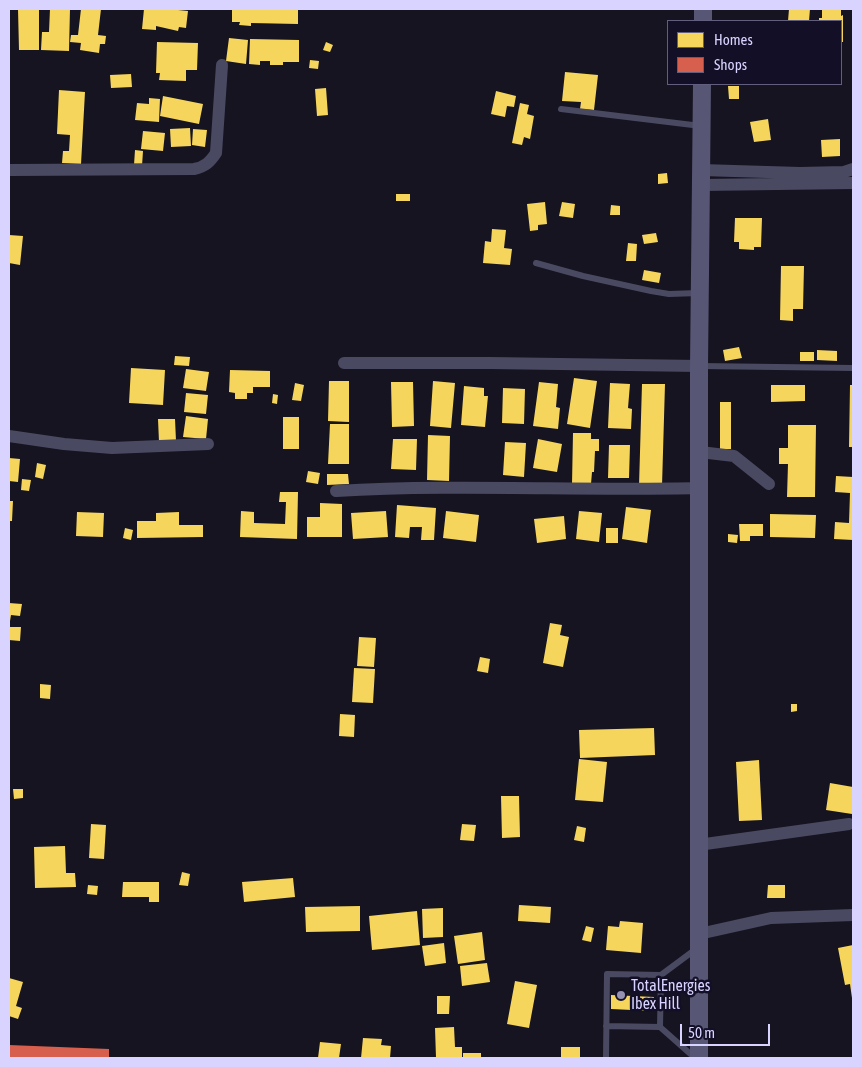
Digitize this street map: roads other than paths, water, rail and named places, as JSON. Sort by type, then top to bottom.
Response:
[{"type":"main road","points":[[699,1058],[699,366],[702,85]]},
{"type":"street","points":[[9,170],[194,169],[202,167],[211,161],[216,154],[222,65]]},
{"type":"street","points":[[701,178],[844,172],[853,169]]},
{"type":"street","points":[[701,178],[853,183]]},
{"type":"street","points":[[344,363],[699,366]]},
{"type":"street","points":[[9,436],[64,444],[112,448],[208,444]]},
{"type":"street","points":[[700,452],[734,456],[769,484]]},
{"type":"street","points":[[336,491],[410,488],[634,490],[700,488]]},
{"type":"street","points":[[698,845],[849,824]]},
{"type":"street","points":[[699,941],[771,918],[853,915]]},
{"type":"lane","points":[[561,109],[702,126]]},
{"type":"lane","points":[[536,263],[583,276],[669,294],[700,293]]},
{"type":"lane","points":[[699,366],[853,368]]},
{"type":"lane","points":[[606,1058],[607,974],[661,975],[699,941]]},
{"type":"lane","points":[[660,1027],[661,975]]},
{"type":"lane","points":[[606,1026],[660,1027],[695,1058]]},
{"type":"place","name":"TotalEnergies Ibex Hill","points":[[621,995]]}]
